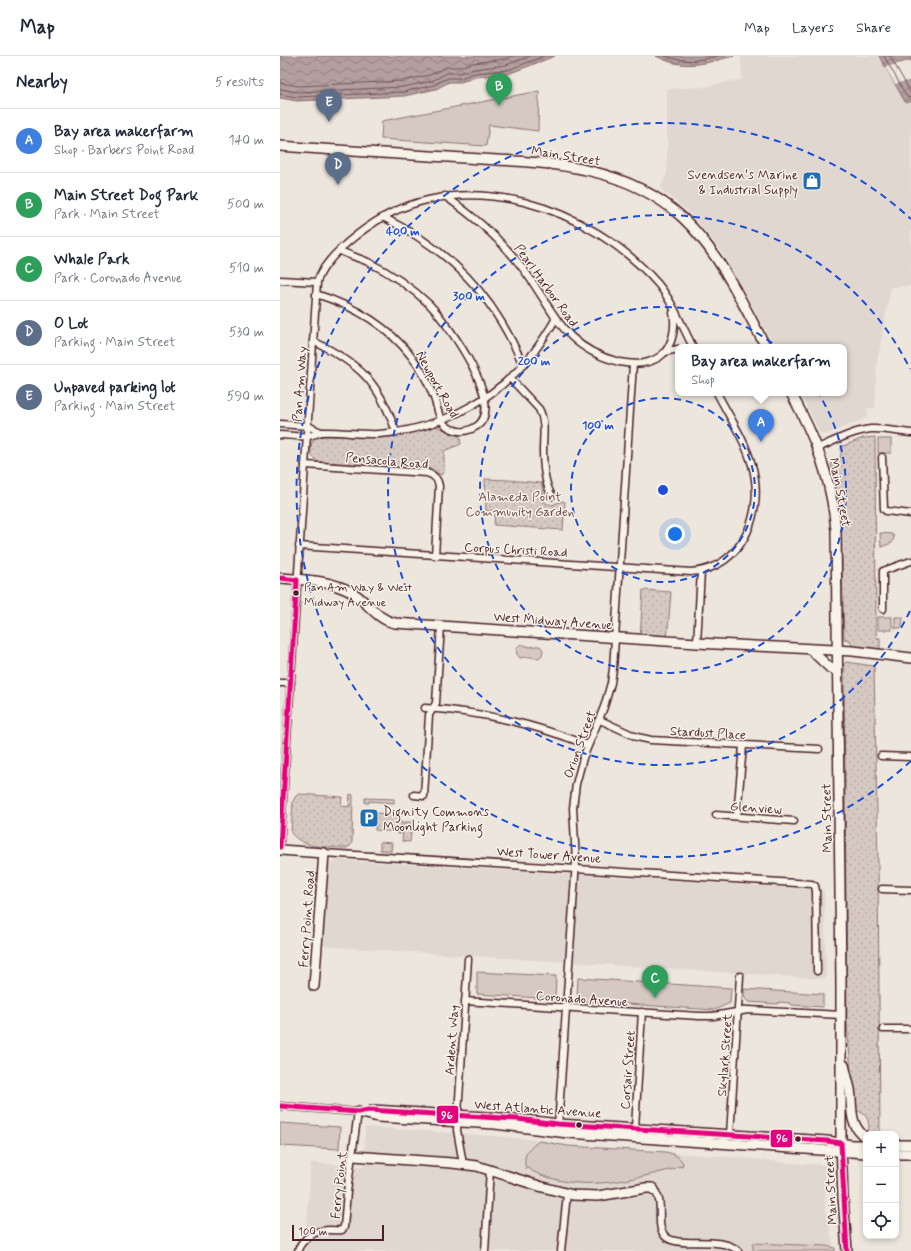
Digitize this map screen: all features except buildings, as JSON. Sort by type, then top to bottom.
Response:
[{"type":"street","name":"Main Street","points":[[280,146],[523,162],[578,168],[624,180],[648,192],[672,209],[703,239],[729,279],[764,344]]},
{"type":"street","points":[[280,280],[317,282],[320,273],[359,233],[383,216],[407,205],[445,196],[479,195],[510,199],[543,209],[574,221],[604,238],[629,257],[664,292],[691,344]]},
{"type":"street","name":"Pearl Harbor Road","points":[[445,196],[478,221],[507,249],[533,281],[556,320],[569,336],[587,349],[609,359],[633,364],[650,362],[663,353],[675,350]]},
{"type":"street","points":[[383,216],[418,235],[432,245],[471,280],[489,302],[505,327],[523,365]]},
{"type":"street","points":[[340,251],[367,262],[392,275],[430,305],[449,327],[464,350],[475,373],[484,398]]},
{"type":"street","name":"Pan Am Way","points":[[280,848],[317,282]]},
{"type":"street","name":"Newport Road","points":[[316,294],[351,307],[366,315],[392,335],[420,368],[432,393],[442,420],[447,426],[456,431],[468,431],[478,425],[484,418],[487,409],[484,398]]},
{"type":"street","name":"Pearl Harbor Road","points":[[663,353],[672,340],[674,332],[672,307]]},
{"type":"street","points":[[280,435],[307,436],[321,432],[366,434],[396,432],[442,420],[484,398],[510,378],[523,365],[556,320]]},
{"type":"street","points":[[313,341],[348,360],[368,379],[382,398],[396,432]]},
{"type":"street","name":"Orion Street","points":[[558,1128],[576,869],[574,796],[579,772],[588,745],[600,720],[611,682],[633,364]]},
{"type":"street","points":[[510,378],[539,409],[542,415],[544,426],[543,460],[547,486],[552,496]]},
{"type":"street","name":"Corpus Christi Road","points":[[300,546],[691,572],[701,571],[720,564],[728,558],[740,544],[749,527],[755,508],[756,486],[748,453],[719,396]]},
{"type":"street","name":"Main Street","points":[[793,396],[818,448],[830,489],[836,530],[841,1148],[847,1251]]},
{"type":"street","points":[[280,424],[308,426],[321,432]]},
{"type":"street","points":[[818,448],[854,433],[869,429],[911,433]]},
{"type":"street","points":[[882,457],[884,509],[886,511],[911,514]]},
{"type":"street","name":"Pensacola Road","points":[[305,465],[427,473],[432,475],[438,482],[439,486],[435,556]]},
{"type":"street","points":[[882,610],[883,571],[911,561]]},
{"type":"street","points":[[697,643],[701,571]]},
{"type":"street","name":"West Midway Avenue","points":[[280,578],[322,582],[342,587],[360,598],[380,617],[390,622],[615,638],[811,650],[837,650],[911,658]]},
{"type":"street","points":[[414,795],[424,796],[428,715],[436,703],[441,626]]},
{"type":"street","points":[[811,650],[830,668],[837,671]]},
{"type":"street","points":[[280,683],[291,683]]},
{"type":"street","points":[[425,708],[468,712],[505,719],[556,733],[588,745]]},
{"type":"street","name":"Stardust Place","points":[[600,720],[643,739],[743,746],[751,745],[819,749]]},
{"type":"street","points":[[737,816],[743,746]]},
{"type":"street","points":[[881,756],[911,756]]},
{"type":"street","name":"Glenview","points":[[716,815],[794,820]]},
{"type":"street","name":"West Tower Avenue","points":[[280,848],[324,853],[806,884],[815,886],[817,971]]},
{"type":"street","name":"Ferry Point Road","points":[[314,986],[324,853]]},
{"type":"street","points":[[882,890],[911,890]]},
{"type":"street","name":"Ardent Way","points":[[463,1164],[457,1133],[457,1119],[468,959]]},
{"type":"street","name":"Skylark Street","points":[[730,1135],[740,976]]},
{"type":"street","name":"Coronado Avenue","points":[[465,1001],[699,1016],[712,1016],[748,1010],[841,1015]]},
{"type":"street","name":"Corsair Street","points":[[635,1128],[642,1012]]},
{"type":"street","points":[[883,1029],[911,1029]]},
{"type":"street","points":[[841,1052],[850,1089],[853,1119],[857,1130],[863,1135]]},
{"type":"street","points":[[280,1106],[358,1112]]},
{"type":"street","name":"West Atlantic Avenue","points":[[358,1112],[378,1117],[457,1119],[494,1124],[841,1148]]},
{"type":"street","name":"Ferry Point","points":[[298,1251],[302,1244],[316,1233],[322,1230],[342,1230],[344,1227],[347,1192],[353,1156],[355,1125],[358,1112]]},
{"type":"street","name":"West Atlantic Avenue","points":[[558,1128],[635,1128],[827,1141],[841,1148]]},
{"type":"street","points":[[899,1141],[911,1141]]},
{"type":"street","points":[[841,1148],[852,1145],[863,1145]]},
{"type":"street","points":[[899,1145],[911,1145]]},
{"type":"street","points":[[841,1148],[863,1153]]},
{"type":"street","points":[[899,1154],[911,1154]]},
{"type":"street","points":[[353,1156],[463,1164],[490,1169],[567,1194],[598,1196],[652,1188],[659,1196],[661,1228],[665,1237],[674,1241],[726,1244],[738,1251]]},
{"type":"street","points":[[485,1251],[490,1169]]},
{"type":"street","points":[[561,1251],[567,1194]]},
{"type":"shaded area","points":[[741,56],[879,56],[905,102],[911,102],[911,286],[891,287],[877,362],[875,408],[867,408],[868,417],[825,435],[820,433],[802,396],[847,396],[847,344],[773,344],[719,248],[690,213],[663,191],[661,187],[667,173],[667,89],[704,87],[742,79]]},
{"type":"shaded area","points":[[339,860],[824,890],[826,979],[322,946],[327,868],[329,863]]},
{"type":"shaded area","points":[[365,1127],[547,1141],[568,1146],[826,1165],[825,1208],[835,1251],[305,1251],[311,1163],[364,1166]]},
{"type":"green space","points":[[539,91],[538,131],[489,125],[486,146],[381,139],[382,121]]},
{"type":"green space","points":[[436,426],[460,437],[461,444],[444,451],[444,471],[441,475],[432,469],[318,462],[311,455],[312,442],[317,436],[380,436],[406,434]]},
{"type":"green space","points":[[875,437],[876,631],[877,638],[880,638],[880,649],[852,646],[850,640],[844,639],[839,499],[831,464],[840,458],[841,447],[863,438]]},
{"type":"green space","points":[[878,439],[891,439],[891,453],[878,453]]},
{"type":"green space","name":"Alameda Point Community Garden","points":[[485,479],[541,483],[545,503],[552,505],[562,501],[565,502],[563,530],[494,525],[495,511],[486,511]]},
{"type":"green space","points":[[880,533],[892,534],[894,537],[892,543],[881,547]]},
{"type":"green space","points":[[643,590],[671,592],[667,641],[640,639]]},
{"type":"green space","points":[[878,617],[892,617],[892,630],[878,630]]},
{"type":"green space","points":[[895,617],[903,617],[902,628],[895,628]]},
{"type":"green space","points":[[521,644],[530,647],[540,646],[543,650],[542,655],[537,658],[520,658],[516,651]]},
{"type":"green space","points":[[846,662],[874,666],[878,864],[880,1131],[868,1131],[867,1118],[862,1113],[854,1110],[847,1022],[844,664]]},
{"type":"green space","points":[[299,794],[342,797],[341,806],[349,807],[350,794],[353,795],[352,842],[350,846],[346,848],[309,845],[296,838],[291,833],[293,801]]},
{"type":"green space","points":[[365,798],[394,799],[394,803],[369,801],[369,803],[365,803]]},
{"type":"green space","points":[[376,813],[397,815],[404,813],[404,815],[400,815],[400,821],[402,821],[401,834],[398,834],[398,832],[375,830]]},
{"type":"green space","points":[[404,822],[412,822],[410,842],[402,841]]},
{"type":"green space","points":[[380,842],[392,843],[391,851],[380,850]]},
{"type":"green space","points":[[476,972],[556,976],[555,999],[477,994]]},
{"type":"green space","points":[[578,978],[731,988],[730,1003],[714,1010],[583,1001],[577,994]]},
{"type":"green space","points":[[744,989],[823,994],[823,1007],[792,1005],[790,1003],[779,1002],[778,1004],[748,1002],[744,997]]},
{"type":"green space","points":[[280,1123],[340,1127],[339,1149],[280,1146]]},
{"type":"green space","points":[[539,1141],[568,1146],[666,1152],[676,1156],[683,1163],[682,1167],[679,1166],[674,1169],[627,1180],[595,1183],[563,1181],[540,1175],[529,1168],[526,1169],[525,1156]]},
{"type":"green space","points":[[753,1243],[826,1246],[835,1248],[835,1251],[753,1251]]},
{"type":"water","points":[[280,56],[555,56],[508,74],[476,77],[461,82],[449,82],[436,89],[404,96],[297,101],[280,98]]},
{"type":"water","points":[[656,56],[734,56],[704,63],[686,64],[666,61]]},
{"type":"water","points":[[879,56],[911,56],[911,102],[905,102]]},
{"type":"pier","points":[[911,61],[911,80],[895,84],[885,67]]},
{"type":"pier","points":[[280,1146],[284,1146],[287,1157],[284,1225],[282,1242],[280,1244],[280,1225],[282,1225],[282,1223],[280,1222],[280,1217],[283,1215],[280,1214],[281,1157],[285,1156],[285,1154],[281,1153]]},
{"type":"transit line","name":"96","points":[[280,578],[297,580],[280,847]]},
{"type":"transit line","name":"96","points":[[280,1106],[358,1112],[368,1110],[517,1119],[558,1124],[841,1143],[847,1251]]},
{"type":"place","name":"Main Street Dog Park","points":[[499,106]]},
{"type":"place","name":"Unpaved parking lot","points":[[329,122]]},
{"type":"place","name":"Svendsen's Marine & Industrial Supply","points":[[812,181]]},
{"type":"place","name":"O Lot","points":[[338,185]]},
{"type":"place","name":"Bay area makerfarm","points":[[761,442]]},
{"type":"place","name":"Pan Am Way & West Midway Avenue","points":[[296,593]]},
{"type":"place","name":"Dignity Commons Moonlight Parking","points":[[369,818]]},
{"type":"place","name":"Whale Park","points":[[655,998]]}]
